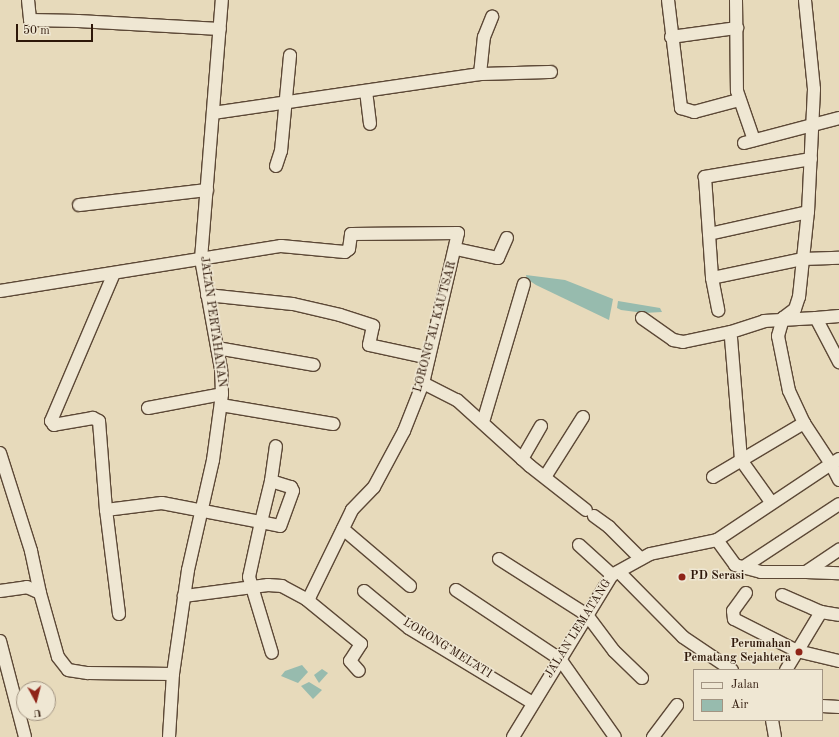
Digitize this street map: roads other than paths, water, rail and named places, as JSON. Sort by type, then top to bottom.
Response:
[{"type":"street","points":[[28,0],[30,20],[78,20],[220,29]]},
{"type":"street","name":"JALAN PERTAHANAN","points":[[169,737],[173,674],[188,570],[202,510],[221,400],[221,369],[201,259],[222,0]]},
{"type":"street","points":[[668,0],[671,38],[679,99],[683,110],[694,112],[739,100]]},
{"type":"street","points":[[736,0],[736,80],[739,100],[749,141],[839,118]]},
{"type":"street","points":[[804,0],[814,90],[814,124],[808,212],[797,304],[783,318],[778,336],[779,348],[787,384],[804,423],[835,462],[839,480]]},
{"type":"street","points":[[480,74],[484,37],[492,17]]},
{"type":"street","points":[[671,38],[737,28]]},
{"type":"street","points":[[276,166],[282,151],[284,104],[290,55]]},
{"type":"street","points":[[213,112],[284,104],[480,74],[551,72]]},
{"type":"street","points":[[366,91],[370,124]]},
{"type":"street","points":[[718,310],[712,278],[705,177],[811,159]]},
{"type":"street","points":[[79,205],[207,190]]},
{"type":"street","points":[[709,234],[808,212]]},
{"type":"street","name":"LORONG AL KAUTSAR","points":[[201,259],[281,246],[345,252],[349,249],[351,234],[457,231],[459,236],[423,383],[404,431],[374,487],[352,510],[313,591],[306,599]]},
{"type":"street","points":[[456,249],[496,258],[500,257],[507,238]]},
{"type":"street","points":[[712,278],[803,259],[839,258]]},
{"type":"street","points":[[0,291],[201,259]]},
{"type":"street","points":[[114,273],[51,421],[54,425],[93,418],[99,421],[106,510],[119,614]]},
{"type":"street","points":[[483,422],[524,284]]},
{"type":"street","points":[[207,295],[293,304],[340,315],[373,326],[369,345],[429,358]]},
{"type":"street","points":[[642,318],[673,340],[683,342],[764,321],[783,318],[839,316]]},
{"type":"street","points":[[816,318],[838,356]]},
{"type":"street","points":[[732,338],[742,460],[771,502]]},
{"type":"street","points":[[217,348],[314,365]]},
{"type":"street","points":[[423,383],[457,400],[522,459],[609,527],[641,559]]},
{"type":"street","points":[[148,408],[221,400],[333,424]]},
{"type":"street","points":[[545,478],[583,417]]},
{"type":"street","points":[[713,477],[804,423]]},
{"type":"street","points":[[522,459],[541,426]]},
{"type":"street","points":[[272,653],[252,588],[249,571],[271,481],[276,446]]},
{"type":"street","points":[[0,453],[31,551],[40,593],[58,657],[68,670],[88,673],[173,674]]},
{"type":"street","points":[[835,462],[771,502],[717,540],[732,562],[742,568],[761,572],[839,574]]},
{"type":"street","points":[[106,510],[162,503],[280,526],[293,491],[291,487],[271,481]]},
{"type":"street","points":[[742,568],[839,504]]},
{"type":"street","points":[[343,529],[410,586]]},
{"type":"street","name":"JALAN LEMATANG","points":[[513,737],[587,615],[616,573],[650,554],[717,540]]},
{"type":"street","points":[[579,545],[616,573],[683,637],[731,669]]},
{"type":"street","points":[[806,572],[839,550]]},
{"type":"street","points":[[499,559],[587,615],[614,651],[642,678]]},
{"type":"street","points":[[184,596],[282,586],[306,599],[361,644],[350,661],[359,671]]},
{"type":"street","points":[[0,590],[27,587],[40,593]]},
{"type":"street","points":[[456,590],[560,659],[615,737]]},
{"type":"street","name":"LORONG MELATI","points":[[364,591],[409,628],[533,703]]},
{"type":"street","points":[[746,593],[733,611],[734,619],[797,651],[839,661]]},
{"type":"street","points":[[782,595],[821,612],[839,616]]},
{"type":"street","points":[[787,669],[821,612]]},
{"type":"street","points":[[0,641],[25,737]]},
{"type":"street","points":[[653,737],[677,705]]},
{"type":"street","points":[[823,706],[839,707]]},
{"type":"street","points":[[772,721],[775,737]]},
{"type":"water","points":[[526,275],[565,280],[613,299],[609,320],[536,285],[527,279]]},
{"type":"water","points":[[618,301],[660,308],[662,312],[644,313],[621,310],[617,308]]},
{"type":"water","points":[[302,665],[308,672],[298,683],[281,676],[285,671]]},
{"type":"water","points":[[322,669],[328,673],[319,683],[314,675]]},
{"type":"water","points":[[309,682],[322,690],[313,699],[301,686]]},
{"type":"place","name":"PD Serasi","points":[[682,577]]},
{"type":"place","name":"Perumahan Pematang Sejahtera","points":[[799,652]]}]
